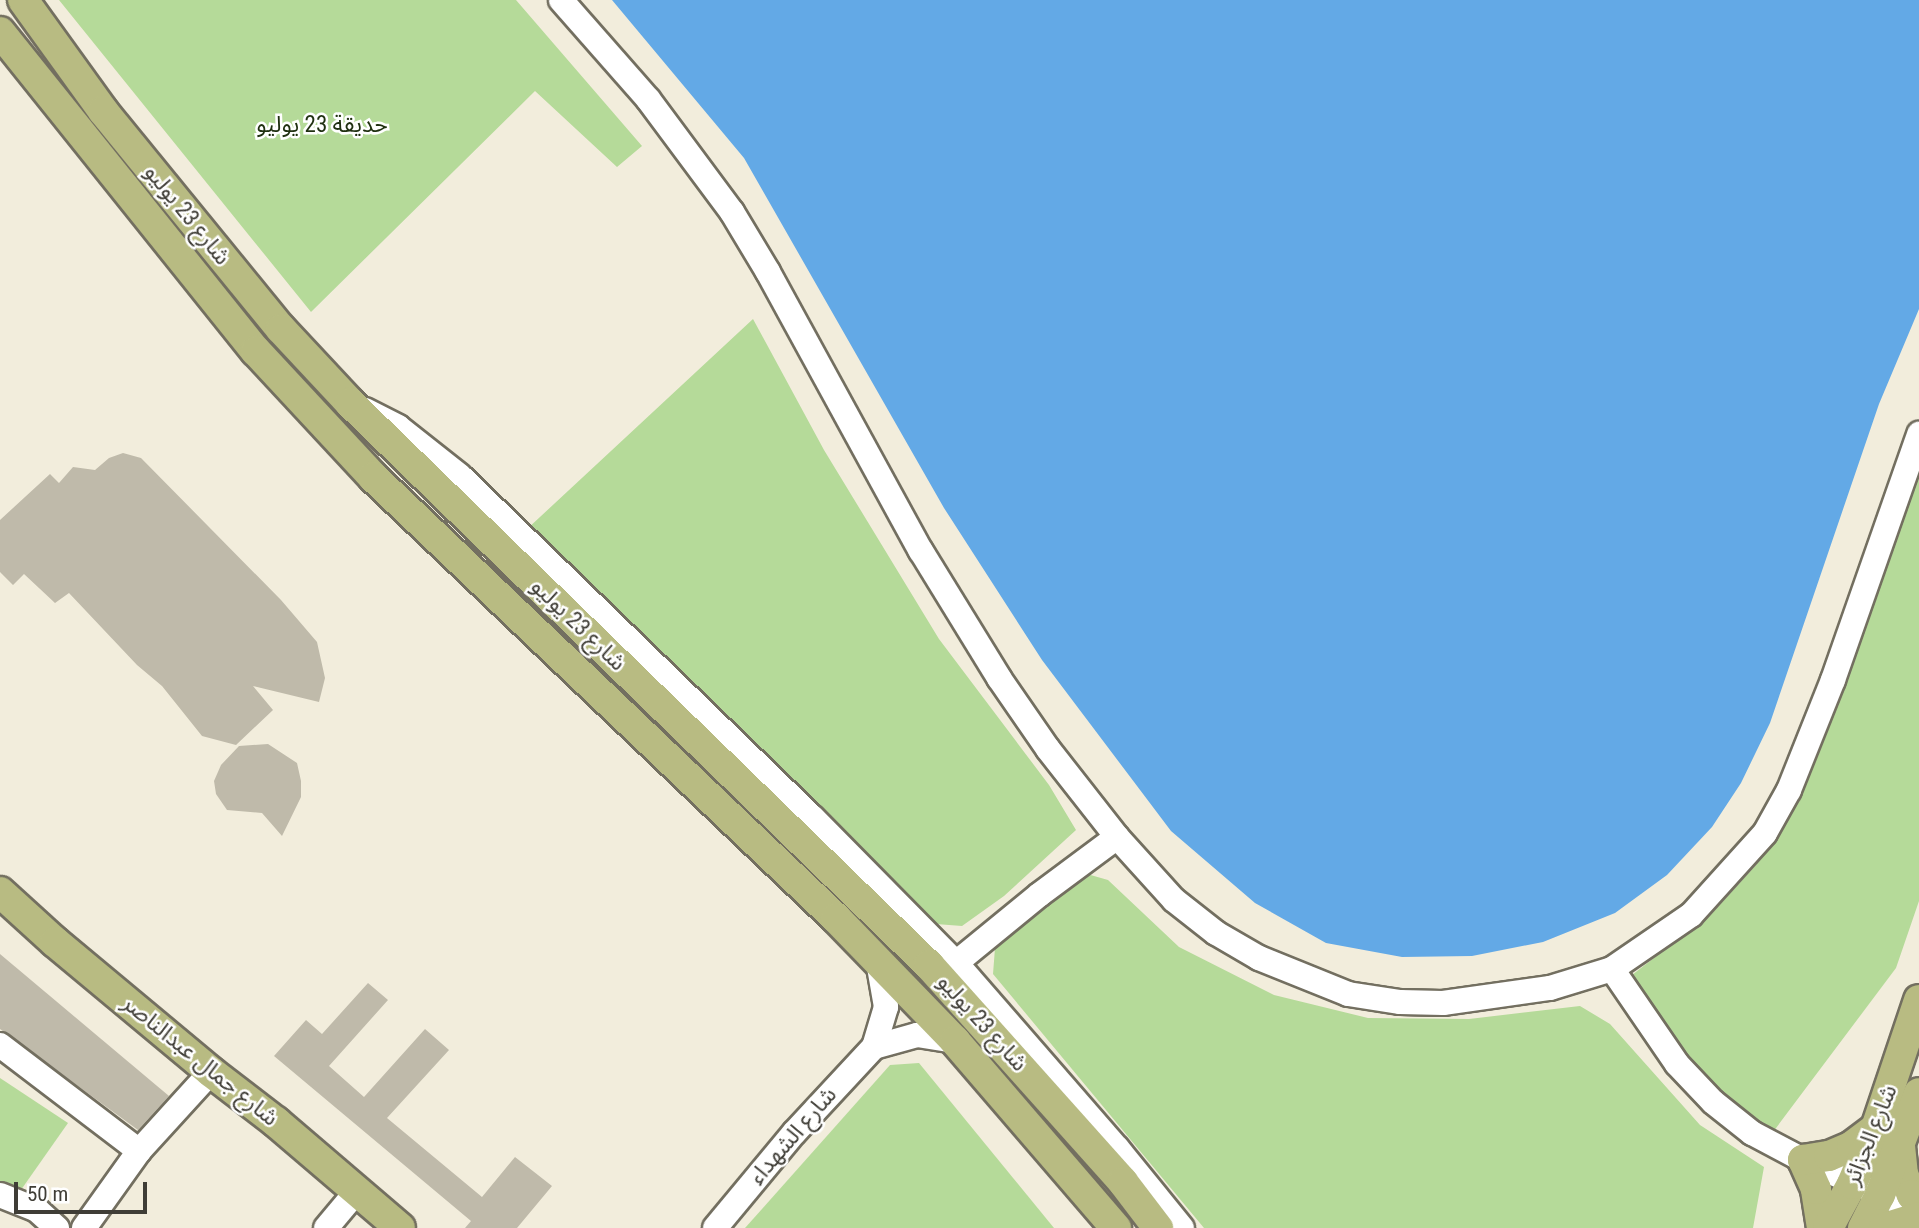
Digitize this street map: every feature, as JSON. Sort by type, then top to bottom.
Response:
[{"type":"main road","name":"شارع 23 يوليو","points":[[23,0],[103,111],[281,329],[350,403],[815,838],[1114,1172],[1158,1228]]},
{"type":"main road","name":"شارع 23 يوليو","points":[[0,32],[256,351],[373,477],[878,961],[955,1041],[1116,1228]]},
{"type":"main road","points":[[256,351],[281,329]]},
{"type":"main road","name":"شارع جمال عبدالناصر","points":[[0,892],[211,1072],[276,1122],[400,1228]]},
{"type":"main road","name":"شارع الجزائر","points":[[1863,1228],[1876,1128],[1919,1000]]},
{"type":"main road","name":"شارع الجزائر","points":[[1828,1228],[1866,1190],[1900,1146],[1919,1093]]},
{"type":"main road","points":[[1822,1228],[1816,1189],[1803,1160],[1829,1156],[1852,1146],[1876,1128]]},
{"type":"main road","points":[[1900,1146],[1903,1174],[1912,1195],[1919,1203]]},
{"type":"main road","points":[[1884,1228],[1919,1217]]},
{"type":"street","points":[[561,0],[648,99],[732,212],[768,272],[921,551],[992,666],[1048,749],[1117,837],[1174,900],[1216,933],[1259,958],[1348,994],[1400,1002],[1476,1000],[1550,988],[1612,969],[1692,915],[1757,842],[1783,801],[1833,680],[1919,434]]},
{"type":"street","points":[[956,963],[1039,895],[1117,837]]},
{"type":"street","points":[[815,838],[956,963],[1117,1148],[1182,1228]]},
{"type":"street","name":"شارع الشهداء","points":[[715,1228],[794,1133],[874,1046],[886,1007],[878,961]]},
{"type":"street","points":[[1612,969],[1677,1064],[1713,1102],[1752,1133],[1866,1190],[1919,1211]]},
{"type":"street","points":[[874,1046],[917,1035],[955,1041]]},
{"type":"street","points":[[0,1045],[139,1151]]},
{"type":"street","points":[[84,1228],[139,1151],[211,1072]]},
{"type":"street","points":[[326,1228],[357,1191]]},
{"type":"street","points":[[0,1195],[37,1210],[57,1228]]},
{"type":"green space","name":"حديقة 23 يوليو","points":[[59,0],[516,0],[642,146],[617,167],[535,91],[311,312]]},
{"type":"green space","points":[[753,319],[824,450],[939,639],[1049,785],[1076,830],[1004,896],[962,926],[936,924],[526,530]]},
{"type":"green space","points":[[1919,456],[1919,901],[1896,968],[1770,1136],[1682,1063],[1632,975],[1713,912],[1756,865],[1805,782]]},
{"type":"green space","points":[[1087,874],[1108,880],[1179,947],[1274,995],[1368,1018],[1469,1019],[1580,1006],[1610,1024],[1700,1125],[1764,1167],[1753,1228],[1204,1228],[993,974],[995,948]]},
{"type":"green space","points":[[919,1063],[1054,1228],[745,1228],[890,1065]]},
{"type":"green space","points":[[0,1078],[68,1123],[16,1197],[0,1190]]},
{"type":"water","points":[[612,0],[1919,0],[1919,309],[1879,404],[1770,723],[1741,783],[1712,827],[1667,875],[1615,913],[1543,942],[1472,956],[1402,957],[1326,943],[1255,903],[1171,831],[1042,660],[944,508],[744,158]]},
{"type":"building","points":[[123,453],[141,458],[281,600],[317,642],[325,678],[319,702],[253,686],[273,710],[236,745],[202,736],[162,686],[137,665],[69,593],[55,603],[24,574],[13,585],[0,572],[0,520],[50,474],[59,483],[73,467],[95,470],[109,458]]},
{"type":"building","points":[[268,744],[297,763],[301,781],[301,797],[282,836],[262,813],[227,810],[216,794],[214,781],[221,765],[239,746]]},
{"type":"building","points":[[0,954],[169,1096],[138,1130],[0,1029]]},
{"type":"building","points":[[368,983],[388,1000],[329,1066],[364,1097],[425,1029],[449,1050],[387,1118],[482,1197],[515,1157],[552,1186],[517,1228],[465,1228],[471,1221],[274,1056],[306,1020],[322,1034]]}]
